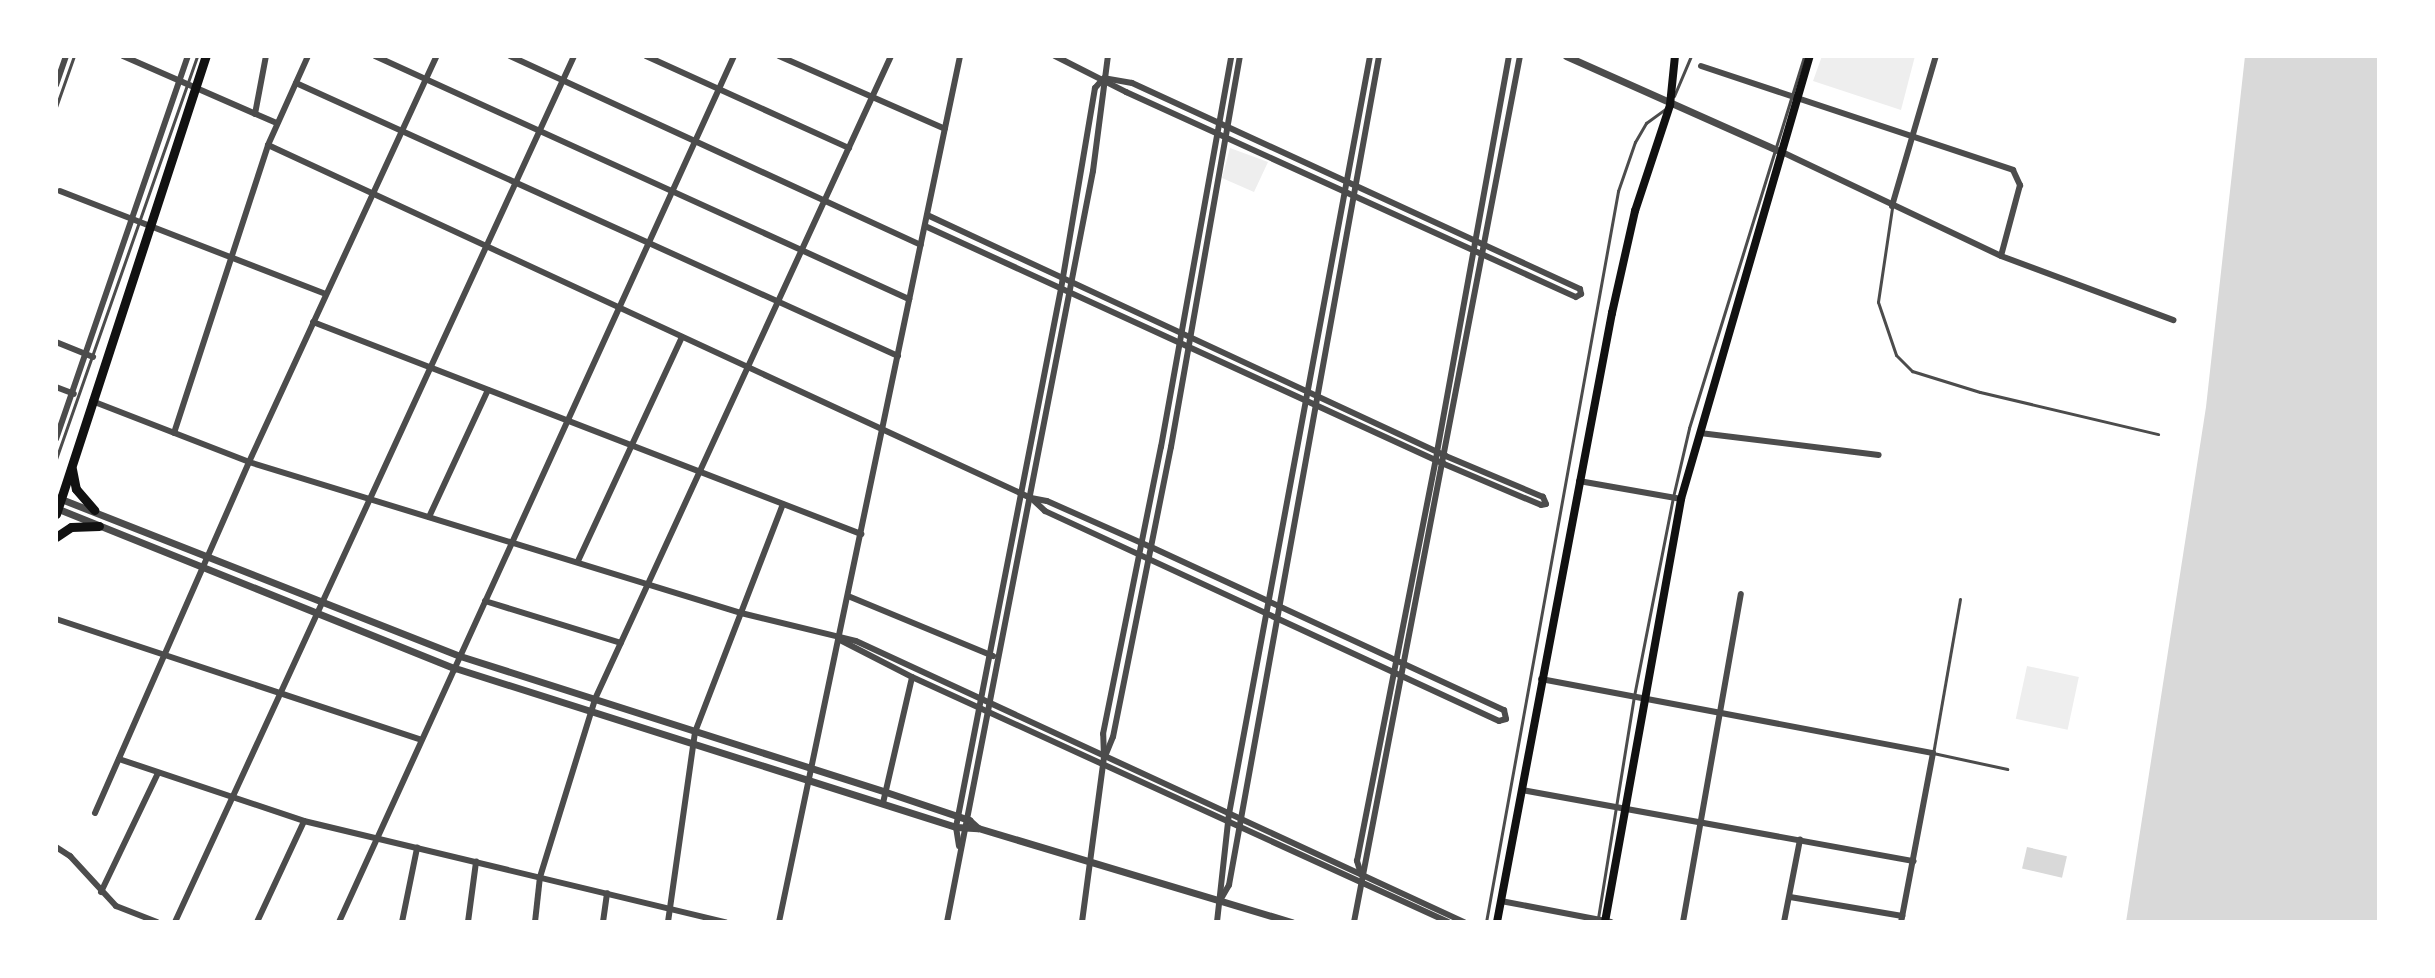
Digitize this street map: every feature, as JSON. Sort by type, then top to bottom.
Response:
[{"type":"main road","points":[[56,510],[92,401],[141,221],[191,87],[206,56]]},
{"type":"main road","points":[[1603,921],[1638,696],[1677,498],[1810,56]]},
{"type":"main road","points":[[1497,922],[1579,481],[1635,211],[1670,105],[1673,57]]},
{"type":"main road","points":[[73,463],[76,489],[94,510]]},
{"type":"main road","points":[[56,537],[71,527],[99,526]]},
{"type":"street","points":[[56,85],[66,56]]},
{"type":"street","points":[[123,56],[276,123]]},
{"type":"street","points":[[56,439],[141,221],[188,56]]},
{"type":"street","points":[[255,114],[266,56]]},
{"type":"street","points":[[174,433],[268,145],[308,56]]},
{"type":"street","points":[[375,56],[909,299]]},
{"type":"street","points":[[95,813],[249,462],[437,56]]},
{"type":"street","points":[[510,56],[921,245]]},
{"type":"street","points":[[175,922],[574,56]]},
{"type":"street","points":[[646,56],[849,148]]},
{"type":"street","points":[[339,922],[734,56]]},
{"type":"street","points":[[779,56],[945,129]]},
{"type":"street","points":[[535,922],[540,877],[595,699],[697,471],[891,56]]},
{"type":"street","points":[[779,922],[960,56]]},
{"type":"street","points":[[1055,56],[1104,78],[1126,92],[1483,255],[1576,297],[1581,294],[1580,289],[1132,83],[1104,78]]},
{"type":"street","points":[[947,922],[959,846],[969,820],[1093,171],[1108,56]]},
{"type":"street","points":[[1082,922],[1104,761],[1103,734],[1161,447],[1231,56]]},
{"type":"street","points":[[1104,761],[1113,737],[1171,447],[1240,56]]},
{"type":"street","points":[[1217,922],[1229,818],[1370,56]]},
{"type":"street","points":[[1220,900],[1229,885],[1379,56]]},
{"type":"street","points":[[1361,875],[1357,861],[1436,456],[1509,56]]},
{"type":"street","points":[[1354,922],[1520,56]]},
{"type":"street","points":[[1892,206],[1936,56]]},
{"type":"street","points":[[1571,57],[1670,105],[1780,151],[2001,256],[2173,320]]},
{"type":"street","points":[[1701,66],[2013,170],[2020,185],[2001,256]]},
{"type":"street","points":[[1368,69],[1376,71]]},
{"type":"street","points":[[959,846],[956,827],[1063,280],[1095,88],[1104,78]]},
{"type":"street","points":[[296,83],[898,356]]},
{"type":"street","points":[[1494,135],[1505,137]]},
{"type":"street","points":[[268,145],[1021,494],[1047,501],[1151,547],[1504,710],[1507,715],[1499,721],[1045,511],[1031,498]]},
{"type":"street","points":[[1083,169],[1093,171]]},
{"type":"street","points":[[60,191],[326,294]]},
{"type":"street","points":[[927,215],[1181,338]]},
{"type":"street","points":[[925,226],[1070,293],[1309,391],[1317,400],[1436,456],[1541,505],[1547,501],[1445,460]]},
{"type":"street","points":[[1200,233],[1209,235]]},
{"type":"street","points":[[991,257],[994,247]]},
{"type":"street","points":[[1328,287],[1337,289]]},
{"type":"street","points":[[313,322],[861,534]]},
{"type":"street","points":[[578,561],[682,337]]},
{"type":"street","points":[[1190,341],[1307,400],[1317,400]]},
{"type":"street","points":[[56,342],[90,356]]},
{"type":"street","points":[[1456,348],[1465,350]]},
{"type":"street","points":[[1041,386],[1051,389]]},
{"type":"street","points":[[56,387],[74,394]]},
{"type":"street","points":[[429,517],[488,390]]},
{"type":"street","points":[[92,401],[249,462],[741,613],[856,641],[981,697],[1104,761]]},
{"type":"street","points":[[1698,433],[1879,455]]},
{"type":"street","points":[[1161,447],[1171,447]]},
{"type":"street","points":[[1579,481],[1677,498]]},
{"type":"street","points":[[59,497],[322,604],[460,656],[886,792],[969,820],[978,828]]},
{"type":"street","points":[[1288,498],[1298,501]]},
{"type":"street","points":[[668,922],[695,732],[783,504]]},
{"type":"street","points":[[56,510],[455,668],[693,747],[956,827],[967,830],[978,828],[1089,859],[1292,922]]},
{"type":"street","points":[[1414,565],[1424,566]]},
{"type":"street","points":[[1003,582],[1014,586]]},
{"type":"street","points":[[1683,922],[1741,594]]},
{"type":"street","points":[[848,596],[999,658]]},
{"type":"street","points":[[485,601],[621,643]]},
{"type":"street","points":[[56,619],[422,740]]},
{"type":"street","points":[[839,639],[912,677],[1229,818],[1360,883],[1448,922]]},
{"type":"street","points":[[1120,654],[1129,656]]},
{"type":"street","points":[[883,803],[912,677]]},
{"type":"street","points":[[1541,679],[1933,753],[1901,919],[1790,897]]},
{"type":"street","points":[[1248,719],[1258,722]]},
{"type":"street","points":[[119,759],[304,821],[726,922]]},
{"type":"street","points":[[101,892],[158,773]]},
{"type":"street","points":[[1374,774],[1384,776]]},
{"type":"street","points":[[1522,790],[1914,861]]},
{"type":"street","points":[[257,922],[304,821]]},
{"type":"street","points":[[1239,823],[1464,922]]},
{"type":"street","points":[[1784,922],[1800,840]]},
{"type":"street","points":[[56,847],[70,856],[101,892],[132,919],[157,922]]},
{"type":"street","points":[[402,922],[417,848]]},
{"type":"street","points":[[468,922],[476,862]]},
{"type":"street","points":[[603,922],[607,893]]},
{"type":"street","points":[[1501,901],[1603,921]]},
{"type":"lane","points":[[56,107],[74,56]]},
{"type":"lane","points":[[191,87],[197,56]]},
{"type":"lane","points":[[1486,922],[1618,191],[1635,142],[1646,123],[1670,105],[1691,56]]},
{"type":"lane","points":[[1795,98],[1804,56]]},
{"type":"lane","points":[[1677,498],[1689,428],[1780,151]]},
{"type":"lane","points":[[1892,206],[1878,302],[1896,355],[1912,371],[1980,392],[2158,434]]},
{"type":"lane","points":[[56,459],[90,356]]},
{"type":"lane","points":[[1960,599],[1933,753],[2007,769]]},
{"type":"lane","points":[[1529,677],[1541,679]]},
{"type":"shaded area","points":[[1822,56],[1915,56],[1901,110],[1813,81]]},
{"type":"shaded area","points":[[2245,56],[2379,56],[2379,922],[2126,922],[2206,407]]},
{"type":"shaded area","points":[[1230,148],[1268,162],[1254,192],[1222,178]]},
{"type":"shaded area","points":[[2027,666],[2079,677],[2068,730],[2016,719]]},
{"type":"shaded area","points":[[2027,847],[2067,856],[2062,878],[2022,868]]}]
